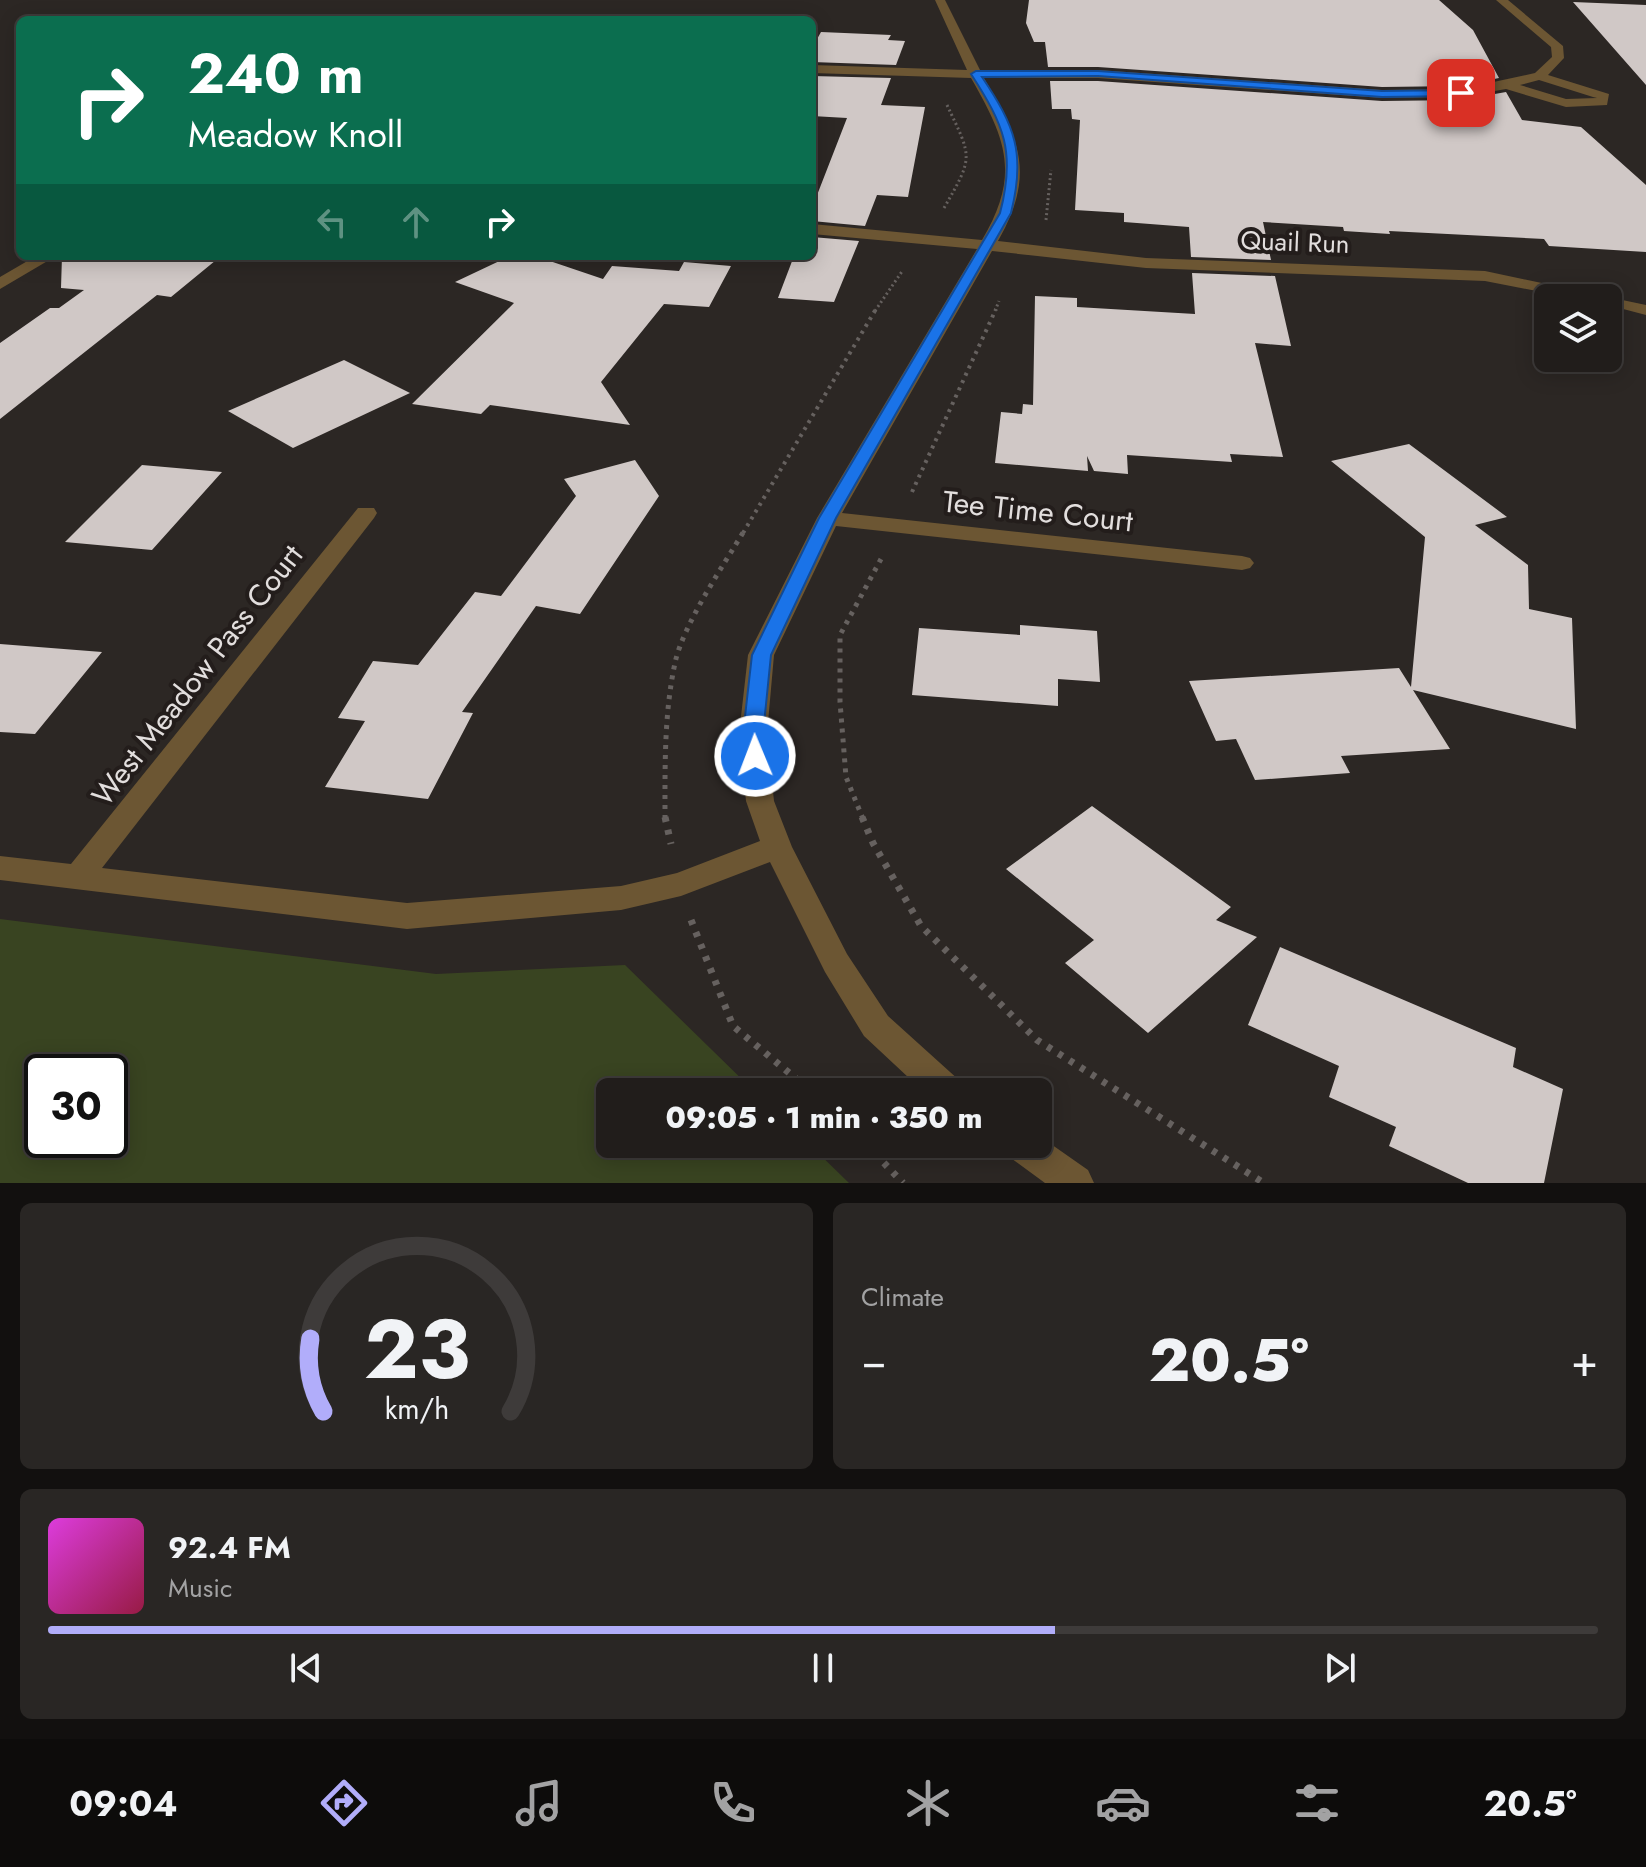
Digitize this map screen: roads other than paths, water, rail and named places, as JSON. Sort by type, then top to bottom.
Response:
[{"type":"street","points":[[933,1078],[876,1026],[836,963],[777,847],[760,801],[753,734],[761,655],[828,518],[987,245],[1008,202],[1014,181],[1012,148],[999,109],[976,74],[940,0]]},
{"type":"street","points":[[816,69],[1098,74],[1382,94],[1461,93],[1539,76],[1558,58],[1557,46],[1501,0]]},
{"type":"street","points":[[1507,85],[1564,103],[1588,105],[1602,102],[1604,97],[1539,76]]},
{"type":"street","name":"Quail Run","points":[[816,229],[1146,263],[1485,276],[1534,285]]},
{"type":"street","points":[[0,284],[41,260]]},
{"type":"street","points":[[1622,304],[1646,310]]},
{"type":"street","name":"West Meadow Pass Court","points":[[78,877],[366,513]]},
{"type":"street","name":"Tee Time Court","points":[[828,518],[1242,563]]},
{"type":"street","points":[[0,868],[407,916],[621,898],[681,884],[777,847]]},
{"type":"street","points":[[1040,1158],[1075,1183]]}]
